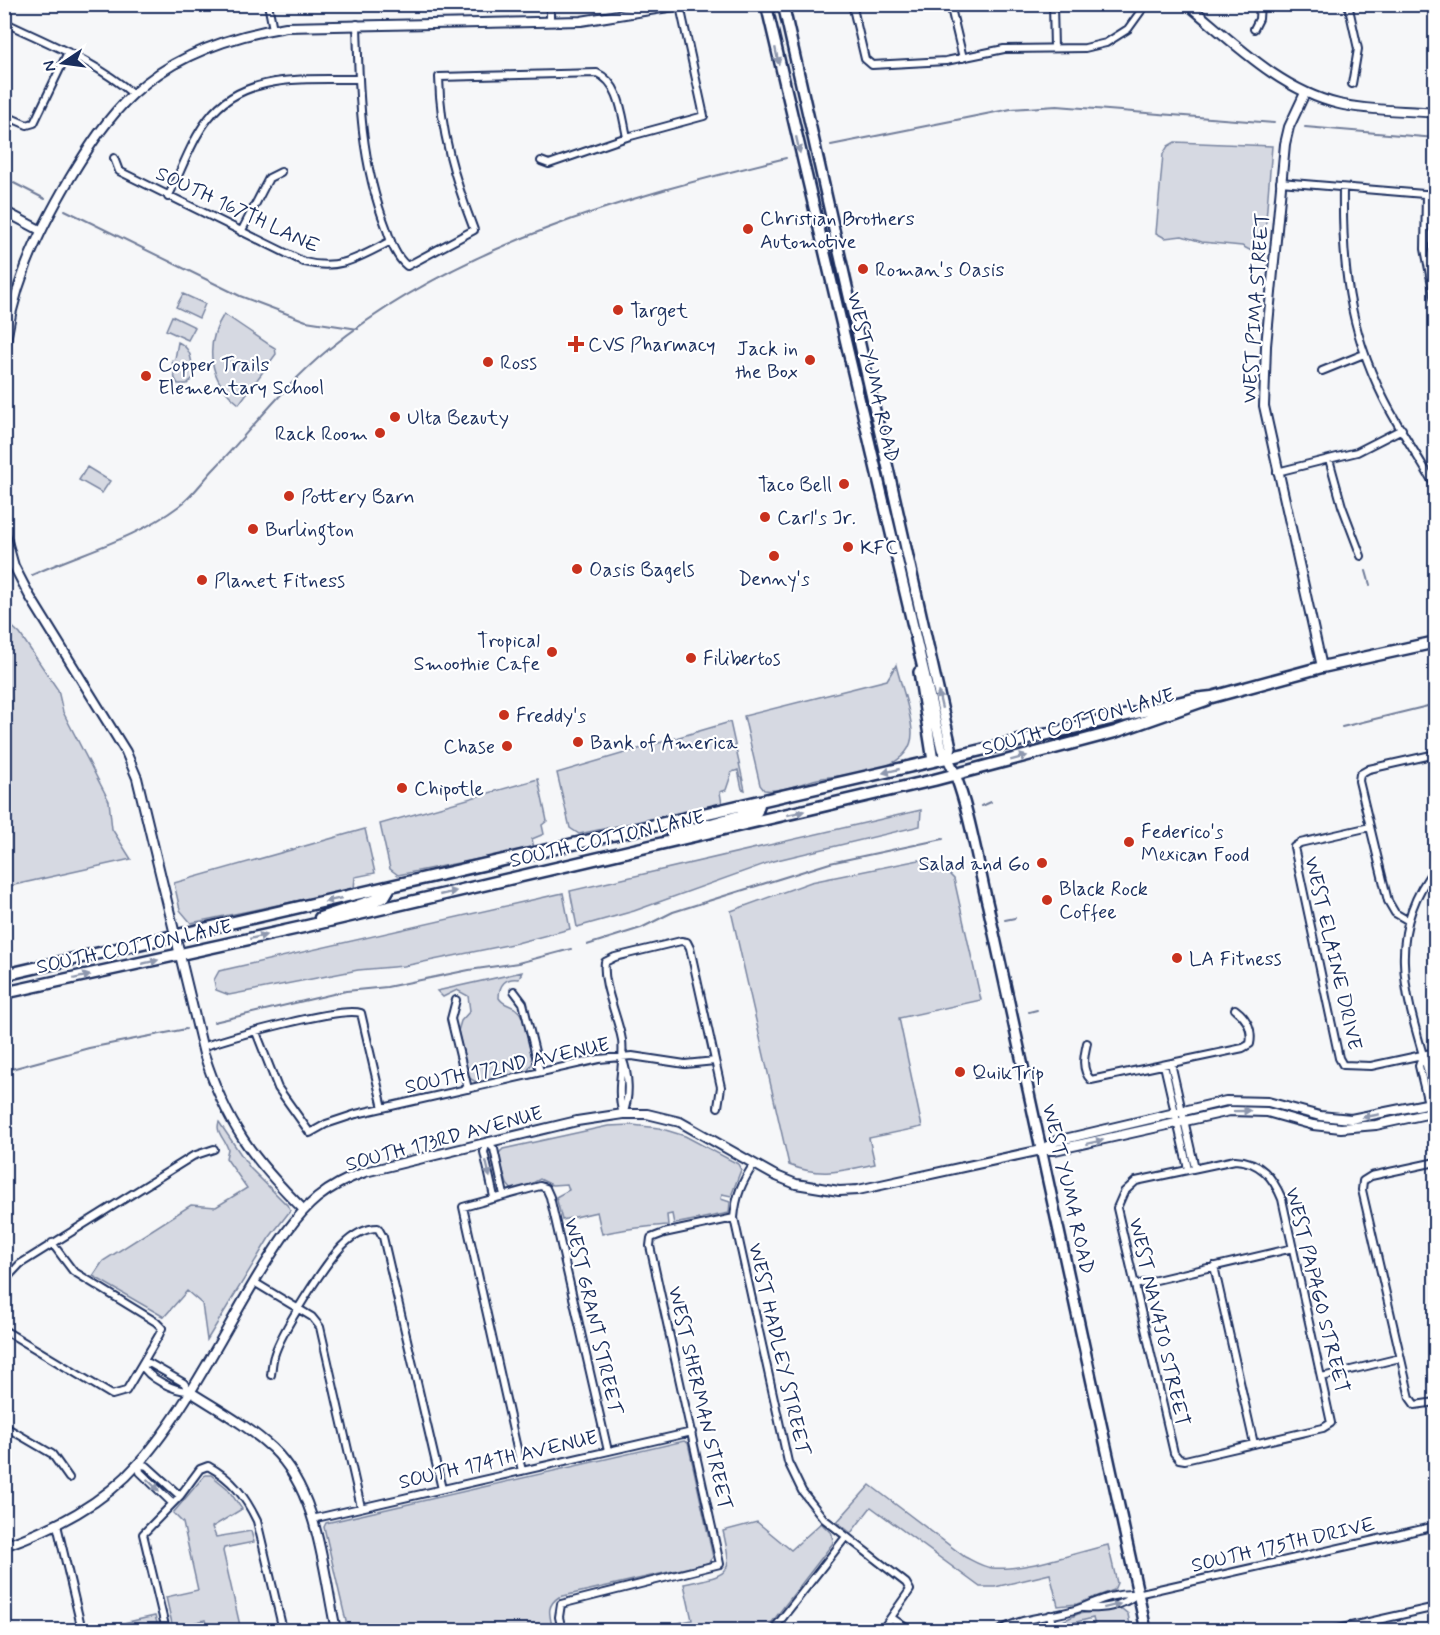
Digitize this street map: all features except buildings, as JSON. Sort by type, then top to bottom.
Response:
[{"type":"main road","name":"WEST YUMA ROAD","points":[[766,4],[804,169],[810,182],[942,749],[948,757],[954,775],[990,916],[1146,1630]]},
{"type":"main road","name":"WEST YUMA ROAD","points":[[783,4],[837,251],[951,747],[948,757]]},
{"type":"main road","points":[[810,182],[818,186],[831,244],[837,251]]},
{"type":"main road","points":[[885,506],[892,510],[912,594],[922,622]]},
{"type":"main road","name":"SOUTH COTTON LANE","points":[[4,975],[1212,697],[1322,667],[1436,642]]},
{"type":"main road","points":[[923,669],[918,673],[933,760]]},
{"type":"main road","name":"SOUTH COTTON LANE","points":[[4,993],[303,927],[954,775],[1089,740],[1198,705],[1212,697]]},
{"type":"main road","points":[[1089,740],[1094,730],[1144,711]]},
{"type":"main road","points":[[649,847],[676,834],[757,811],[760,801]]},
{"type":"main road","points":[[563,847],[567,865]]},
{"type":"main road","points":[[303,927],[331,913],[384,897],[390,887]]},
{"type":"street","points":[[268,4],[273,29]]},
{"type":"street","points":[[550,4],[550,21]]},
{"type":"street","points":[[852,4],[865,59],[872,65],[946,61],[1004,49],[1085,48],[1106,43],[1128,29],[1146,4]]},
{"type":"street","points":[[950,4],[963,58]]},
{"type":"street","points":[[1053,4],[1054,48]]},
{"type":"street","points":[[1187,4],[1246,53],[1305,93],[1340,104],[1436,113]]},
{"type":"street","points":[[1254,28],[1259,19],[1260,4]]},
{"type":"street","points":[[1348,4],[1358,49],[1352,84]]},
{"type":"street","points":[[4,360],[15,292],[40,230],[92,143],[133,94],[193,54],[240,36],[273,29],[357,24],[612,18],[683,5],[704,116],[627,137],[549,164],[541,161]]},
{"type":"street","points":[[4,22],[109,74],[133,94]]},
{"type":"street","points":[[357,24],[365,156],[391,242],[398,259],[407,266],[474,230],[458,189],[446,142],[439,76],[597,73],[606,76],[614,86],[627,137]]},
{"type":"street","points":[[4,115],[27,125],[34,123],[68,52]]},
{"type":"street","points":[[168,197],[207,120],[230,99],[255,86],[276,81],[359,79]]},
{"type":"street","name":"WEST PIMA STREET","points":[[1305,93],[1288,133],[1280,182],[1263,393],[1265,416],[1277,472],[1322,667]]},
{"type":"street","name":"SOUTH 167TH LANE","points":[[114,158],[119,171],[304,262],[332,266],[355,260],[391,242]]},
{"type":"street","points":[[241,231],[269,178],[281,172]]},
{"type":"street","points":[[1280,182],[1436,195]]},
{"type":"street","points":[[1343,188],[1343,262],[1349,302],[1364,354],[1383,397],[1436,488]]},
{"type":"street","points":[[1426,194],[1425,249],[1436,306]]},
{"type":"street","points":[[4,211],[40,230]]},
{"type":"street","points":[[1322,371],[1364,354]]},
{"type":"street","points":[[1277,472],[1364,449],[1402,429]]},
{"type":"street","points":[[1329,459],[1342,506],[1361,556]]},
{"type":"street","points":[[1428,473],[1436,468]]},
{"type":"street","points":[[4,530],[10,555],[21,579],[131,762],[143,795],[202,1047],[215,1087],[247,1146],[263,1169],[304,1210]]},
{"type":"street","points":[[1407,920],[1395,913],[1388,901],[1359,781],[1360,774],[1369,769],[1436,754]]},
{"type":"street","name":"WEST ELAINE DRIVE","points":[[1370,827],[1300,843],[1294,847],[1334,1036],[1342,1065],[1371,1066],[1422,1055]]},
{"type":"street","points":[[1436,867],[1417,896],[1407,920],[1402,962],[1422,1055],[1419,1066],[1433,1103],[1436,1137]]},
{"type":"street","points":[[623,1114],[620,1103],[619,1070],[622,1041],[605,962],[615,957],[681,941],[687,942],[721,1087],[718,1107]]},
{"type":"street","points":[[514,991],[523,1003],[540,1072]]},
{"type":"street","points":[[456,1000],[452,1019],[468,1089]]},
{"type":"street","points":[[1087,1043],[1083,1058],[1086,1076],[1091,1080],[1171,1064],[1250,1044],[1252,1035],[1249,1026],[1244,1015],[1235,1009]]},
{"type":"street","points":[[202,1047],[256,1032],[342,1013],[361,1012],[383,1108]]},
{"type":"street","name":"SOUTH 172ND AVENUE","points":[[256,1032],[278,1088],[310,1133],[339,1119],[599,1059],[622,1057],[686,1064],[715,1061]]},
{"type":"street","points":[[1422,1055],[1436,1052]]},
{"type":"street","points":[[1171,1064],[1178,1112]]},
{"type":"street","points":[[1164,1065],[1181,1122],[1191,1169]]},
{"type":"street","name":"SOUTH 173RD AVENUE","points":[[1041,1150],[1056,1141],[1237,1100],[1268,1102],[1320,1116],[1351,1119],[1433,1103]]},
{"type":"street","name":"SOUTH 173RD AVENUE","points":[[4,1546],[57,1525],[116,1486],[139,1464],[189,1391],[279,1242],[304,1210],[329,1189],[365,1172],[577,1121],[623,1114],[648,1114],[680,1122],[754,1164],[796,1184],[821,1189],[858,1190],[1041,1150],[1055,1150],[1223,1112],[1249,1110],[1341,1128],[1376,1125],[1433,1112]]},
{"type":"street","points":[[494,1197],[484,1152],[487,1142],[494,1149],[504,1195],[463,1207],[522,1471]]},
{"type":"street","points":[[4,1281],[20,1264],[52,1243],[193,1156],[214,1149]]},
{"type":"street","name":"WEST PAPAGO STREET","points":[[1191,1169],[1224,1162],[1246,1161],[1263,1170],[1275,1180],[1293,1248],[1332,1423],[1323,1428],[1254,1444]]},
{"type":"street","points":[[1436,1162],[1363,1181],[1362,1190],[1410,1398],[1415,1405],[1436,1402]]},
{"type":"street","name":"WEST HADLEY STREET","points":[[754,1164],[735,1198],[734,1218],[788,1462],[801,1491],[812,1506],[845,1538],[906,1583],[910,1590],[882,1630]]},
{"type":"street","name":"WEST NAVAJO STREET","points":[[1191,1169],[1136,1181],[1124,1192],[1117,1208],[1174,1453],[1179,1459],[1185,1460],[1254,1444]]},
{"type":"street","name":"WEST GRANT STREET","points":[[504,1195],[540,1186],[546,1188],[608,1451]]},
{"type":"street","name":"WEST SHERMAN STREET","points":[[562,1630],[559,1617],[561,1604],[720,1564],[650,1246],[651,1238],[663,1233],[734,1218]]},
{"type":"street","points":[[271,1375],[274,1356],[299,1309],[342,1246],[354,1236],[370,1228],[378,1228],[383,1237],[442,1489]]},
{"type":"street","points":[[4,1330],[112,1395],[119,1395],[126,1391],[142,1365],[162,1328],[73,1271],[52,1243]]},
{"type":"street","points":[[1135,1285],[1293,1248]]},
{"type":"street","points":[[1214,1266],[1254,1444]]},
{"type":"street","points":[[254,1282],[312,1317],[320,1326],[361,1508]]},
{"type":"street","points":[[1322,1377],[1400,1358]]},
{"type":"street","points":[[142,1365],[151,1364],[184,1383],[189,1391],[229,1416],[273,1449],[301,1490],[312,1519],[336,1630]]},
{"type":"street","points":[[4,1426],[52,1454],[69,1478]]},
{"type":"street","name":"SOUTH 174TH AVENUE","points":[[312,1519],[692,1432]]},
{"type":"street","points":[[172,1503],[140,1472],[139,1464],[147,1466],[180,1496]]},
{"type":"street","points":[[166,1630],[142,1534],[180,1496],[200,1469],[208,1466],[230,1479],[257,1521],[283,1630]]},
{"type":"street","points":[[57,1525],[82,1630]]},
{"type":"street","name":"SOUTH 175TH DRIVE","points":[[1001,1630],[1016,1623],[1083,1608],[1096,1599],[1122,1593],[1137,1594],[1436,1526]]},
{"type":"street","points":[[773,1630],[845,1538]]},
{"type":"street","points":[[1333,1630],[1436,1607]]},
{"type":"street","points":[[1050,1615],[1053,1630]]},
{"type":"street","points":[[892,1618],[909,1630]]},
{"type":"shaded area","points":[[1175,142],[1272,146],[1263,257],[1242,246],[1202,242],[1182,236],[1165,238],[1156,233],[1163,154],[1168,146]]},
{"type":"shaded area","points":[[183,294],[205,304],[199,318],[176,307]]},
{"type":"shaded area","points":[[224,314],[275,348],[276,354],[239,404],[221,384],[212,362],[214,338]]},
{"type":"shaded area","points":[[172,316],[195,327],[188,340],[166,330]]},
{"type":"shaded area","points":[[178,342],[189,352],[192,361],[194,377],[187,384],[178,384],[175,379],[172,360],[175,359]]},
{"type":"shaded area","points":[[87,467],[110,481],[102,493],[79,480]]},
{"type":"shaded area","points":[[4,619],[20,634],[58,690],[63,712],[109,801],[112,829],[131,859],[5,887]]},
{"type":"shaded area","points":[[896,665],[908,707],[912,732],[910,746],[902,756],[878,769],[822,778],[778,790],[764,790],[760,785],[744,716],[887,680]]},
{"type":"shaded area","points":[[730,722],[745,790],[742,789],[738,770],[732,772],[726,790],[720,792],[722,804],[579,834],[570,828],[557,773]]},
{"type":"shaded area","points":[[538,779],[547,821],[542,825],[544,834],[532,839],[534,848],[398,875],[390,869],[380,824]]},
{"type":"shaded area","points":[[921,810],[920,826],[773,861],[634,911],[577,927],[570,891]]},
{"type":"shaded area","points":[[365,829],[375,873],[355,877],[354,889],[191,923],[180,910],[174,883]]},
{"type":"shaded area","points":[[919,860],[944,869],[954,879],[981,1000],[899,1018],[922,1127],[869,1138],[875,1164],[832,1172],[812,1171],[789,1165],[731,911],[811,882]]},
{"type":"shaded area","points":[[563,893],[570,929],[517,943],[404,966],[358,970],[229,995],[216,990],[214,980],[219,971]]},
{"type":"shaded area","points":[[522,972],[519,979],[504,982],[499,998],[521,1015],[533,1062],[527,1072],[478,1083],[469,1078],[458,1031],[461,1021],[470,1011],[468,996],[457,990],[443,997],[437,991]]},
{"type":"shaded area","points":[[219,1122],[250,1168],[289,1207],[290,1211],[269,1238],[207,1340],[202,1304],[187,1291],[164,1317],[93,1276],[103,1261],[191,1205],[216,1207],[247,1188],[226,1158],[228,1149],[219,1132]]},
{"type":"shaded area","points":[[632,1125],[659,1128],[685,1136],[738,1164],[741,1170],[731,1196],[722,1194],[721,1199],[730,1202],[729,1213],[674,1224],[672,1214],[667,1215],[668,1225],[602,1234],[597,1212],[562,1220],[556,1197],[569,1190],[567,1184],[552,1185],[540,1179],[511,1189],[507,1184],[498,1154],[503,1149],[608,1126]]},
{"type":"shaded area","points":[[684,1441],[688,1443],[713,1557],[708,1563],[559,1597],[550,1608],[553,1630],[348,1630],[324,1527],[326,1523]]},
{"type":"shaded area","points":[[205,1475],[211,1475],[227,1488],[242,1509],[212,1527],[216,1537],[251,1531],[254,1542],[224,1548],[223,1551],[241,1630],[208,1630],[205,1620],[173,1628],[166,1597],[198,1590],[183,1523],[173,1513]]},
{"type":"shaded area","points":[[870,1485],[965,1557],[981,1565],[992,1568],[1020,1567],[1108,1545],[1117,1583],[1114,1590],[1077,1604],[1058,1606],[1050,1574],[995,1587],[980,1587],[871,1507],[851,1533],[837,1522]]},
{"type":"shaded area","points":[[757,1522],[791,1550],[821,1523],[832,1534],[833,1543],[766,1630],[722,1628],[721,1630],[645,1630],[692,1620],[684,1584],[710,1578],[724,1571],[728,1558],[723,1531]]},
{"type":"shaded area","points":[[1122,1609],[1128,1614],[1131,1630],[1096,1630],[1093,1618],[1064,1625],[1063,1621],[1078,1614]]},
{"type":"shaded area","points":[[155,1616],[159,1630],[92,1630]]},
{"type":"waterway","points":[[831,145],[1011,109],[1057,106],[1274,123]]},
{"type":"waterway","points":[[1305,127],[1436,138]]},
{"type":"waterway","points":[[32,575],[126,537],[179,506],[314,362],[379,312],[433,280],[546,229],[605,208],[786,158]]},
{"type":"waterway","points":[[4,178],[45,199]]},
{"type":"waterway","points":[[65,210],[240,296],[306,321],[358,329]]},
{"type":"waterway","points":[[1366,571],[1370,585]]},
{"type":"waterway","points":[[4,586],[9,584]]},
{"type":"waterway","points":[[1342,727],[1436,704]]},
{"type":"waterway","points":[[982,806],[991,802]]},
{"type":"waterway","points":[[587,945],[641,928],[673,912],[830,863],[943,839]]},
{"type":"waterway","points":[[993,865],[1001,864]]},
{"type":"waterway","points":[[1005,920],[1015,918]]},
{"type":"waterway","points":[[214,1022],[346,991],[387,987],[469,970],[518,963],[571,949]]},
{"type":"waterway","points":[[1029,1012],[1037,1010]]},
{"type":"waterway","points":[[4,1071],[89,1048],[186,1029]]},
{"type":"place","name":"Christian Brothers Automotive","points":[[748,229]]},
{"type":"place","name":"Roman's Oasis","points":[[863,269]]},
{"type":"place","name":"Target","points":[[618,310]]},
{"type":"place","name":"CVS Pharmacy","points":[[576,344]]},
{"type":"place","name":"Jack in the Box","points":[[810,360]]},
{"type":"place","name":"Ross","points":[[488,362]]},
{"type":"place","name":"Copper Trails Elementary School","points":[[146,376]]},
{"type":"place","name":"Ulta Beauty","points":[[395,417]]},
{"type":"place","name":"Rack Room","points":[[380,433]]},
{"type":"place","name":"Taco Bell","points":[[844,484]]},
{"type":"place","name":"Pottery Barn","points":[[289,496]]},
{"type":"place","name":"Carl's Jr.","points":[[765,517]]},
{"type":"place","name":"Burlington","points":[[253,529]]},
{"type":"place","name":"KFC","points":[[848,547]]},
{"type":"place","name":"Denny's","points":[[774,556]]},
{"type":"place","name":"Oasis Bagels","points":[[577,569]]},
{"type":"place","name":"Planet Fitness","points":[[202,580]]},
{"type":"place","name":"Tropical Smoothie Cafe","points":[[552,652]]},
{"type":"place","name":"Filibertos","points":[[691,658]]},
{"type":"place","name":"Freddy's","points":[[504,715]]},
{"type":"place","name":"Bank of America","points":[[578,742]]},
{"type":"place","name":"Chase","points":[[507,746]]},
{"type":"place","name":"Chipotle","points":[[402,788]]},
{"type":"place","name":"Federico's Mexican Food","points":[[1129,842]]},
{"type":"place","name":"Salad and Go","points":[[1042,863]]},
{"type":"place","name":"Black Rock Coffee","points":[[1047,900]]},
{"type":"place","name":"LA Fitness","points":[[1177,958]]},
{"type":"place","name":"QuikTrip","points":[[960,1072]]}]
